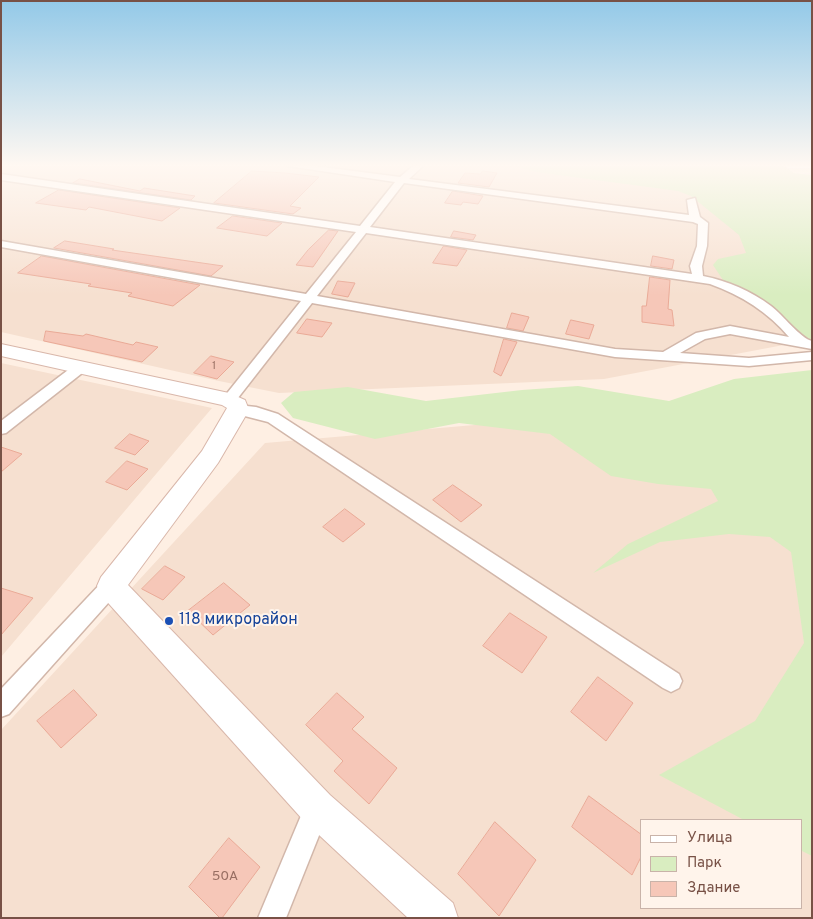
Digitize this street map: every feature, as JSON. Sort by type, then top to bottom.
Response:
[{"type":"street","points":[[215,209],[716,280],[756,301],[786,324],[806,343]]},
{"type":"street","points":[[1,706],[112,586],[210,456],[233,405],[309,297],[380,209]]},
{"type":"street","points":[[619,209],[695,219],[703,223],[702,246],[696,266],[698,278]]},
{"type":"street","points":[[693,209],[695,219]]},
{"type":"street","points":[[1,244],[309,297],[615,353],[749,362],[812,356]]},
{"type":"street","points":[[666,356],[701,336],[730,330],[806,343]]},
{"type":"street","points":[[1,350],[81,367],[233,405],[274,418],[671,681]]},
{"type":"street","points":[[1,429],[81,367]]},
{"type":"street","points":[[112,586],[317,808],[438,918]]},
{"type":"street","points":[[272,918],[317,808]]},
{"type":"shaded area","points":[[1,209],[785,209],[810,340],[604,379],[279,393],[1,332]]},
{"type":"shaded area","points":[[1,363],[212,408],[1,657]]},
{"type":"shaded area","points":[[812,396],[812,918],[1,918],[1,730],[265,443]]},
{"type":"green space","points":[[707,209],[812,209],[812,342],[795,336],[729,289],[713,265],[718,259],[746,253],[739,235]]},
{"type":"green space","points":[[812,370],[812,856],[803,852],[803,819],[742,819],[659,775],[755,721],[804,643],[791,552],[770,537],[729,534],[660,542],[593,573],[628,544],[718,501],[711,489],[658,484],[611,476],[550,434],[459,423],[375,439],[293,418],[281,403],[294,392],[348,387],[426,401],[522,390],[578,386],[669,401],[734,379]]},
{"type":"building","points":[[99,209],[179,209],[162,221]]},
{"type":"building","points":[[256,209],[300,209],[293,214]]},
{"type":"building","points":[[233,216],[282,223],[267,236],[217,228]]},
{"type":"building","points":[[329,230],[338,231],[313,267],[296,265],[308,250]]},
{"type":"building","points":[[454,231],[476,235],[473,240],[451,237]]},
{"type":"building","points":[[65,241],[114,249],[112,250],[223,266],[211,276],[54,248]]},
{"type":"building","points":[[444,246],[467,250],[457,266],[433,263]]},
{"type":"building","points":[[42,256],[200,285],[173,306],[128,296],[132,293],[88,286],[91,284],[18,273]]},
{"type":"building","points":[[653,256],[674,260],[672,269],[651,266]]},
{"type":"building","points":[[650,277],[670,280],[668,309],[672,310],[674,326],[642,322],[642,306],[646,306]]},
{"type":"building","points":[[338,281],[355,283],[348,297],[332,294]]},
{"type":"building","points":[[512,313],[529,317],[523,331],[507,328]]},
{"type":"building","points":[[307,319],[332,323],[322,337],[297,333]]},
{"type":"building","points":[[571,320],[594,325],[589,339],[566,334]]},
{"type":"building","points":[[46,331],[83,336],[86,334],[133,345],[136,342],[158,347],[142,362],[44,341]]},
{"type":"building","points":[[504,339],[517,342],[501,376],[494,372]]},
{"type":"building","points":[[211,356],[234,362],[217,379],[194,373]]},
{"type":"building","points":[[130,434],[149,441],[135,455],[115,448]]},
{"type":"building","points":[[1,447],[22,454],[1,472]]},
{"type":"building","points":[[127,461],[148,469],[127,490],[106,482]]},
{"type":"building","points":[[453,485],[482,505],[461,522],[433,500]]},
{"type":"building","points":[[345,509],[365,524],[343,542],[323,527]]},
{"type":"building","points":[[165,566],[185,577],[163,600],[142,589]]},
{"type":"building","points":[[224,583],[250,605],[213,635],[188,611]]},
{"type":"building","points":[[1,588],[33,598],[1,635]]},
{"type":"building","points":[[510,613],[547,637],[522,673],[483,646]]},
{"type":"building","points":[[598,677],[633,703],[606,741],[571,712]]},
{"type":"building","points":[[74,690],[97,715],[61,748],[37,721]]},
{"type":"building","points":[[337,693],[364,717],[352,729],[397,768],[369,804],[334,771],[343,761],[306,725]]},
{"type":"building","points":[[589,796],[640,834],[640,859],[632,875],[572,827]]},
{"type":"building","points":[[495,822],[536,860],[499,916],[458,874]]},
{"type":"building","points":[[229,838],[260,867],[222,918],[220,918],[189,887]]},
{"type":"place","name":"118 микрорайон","points":[[169,621]]}]
